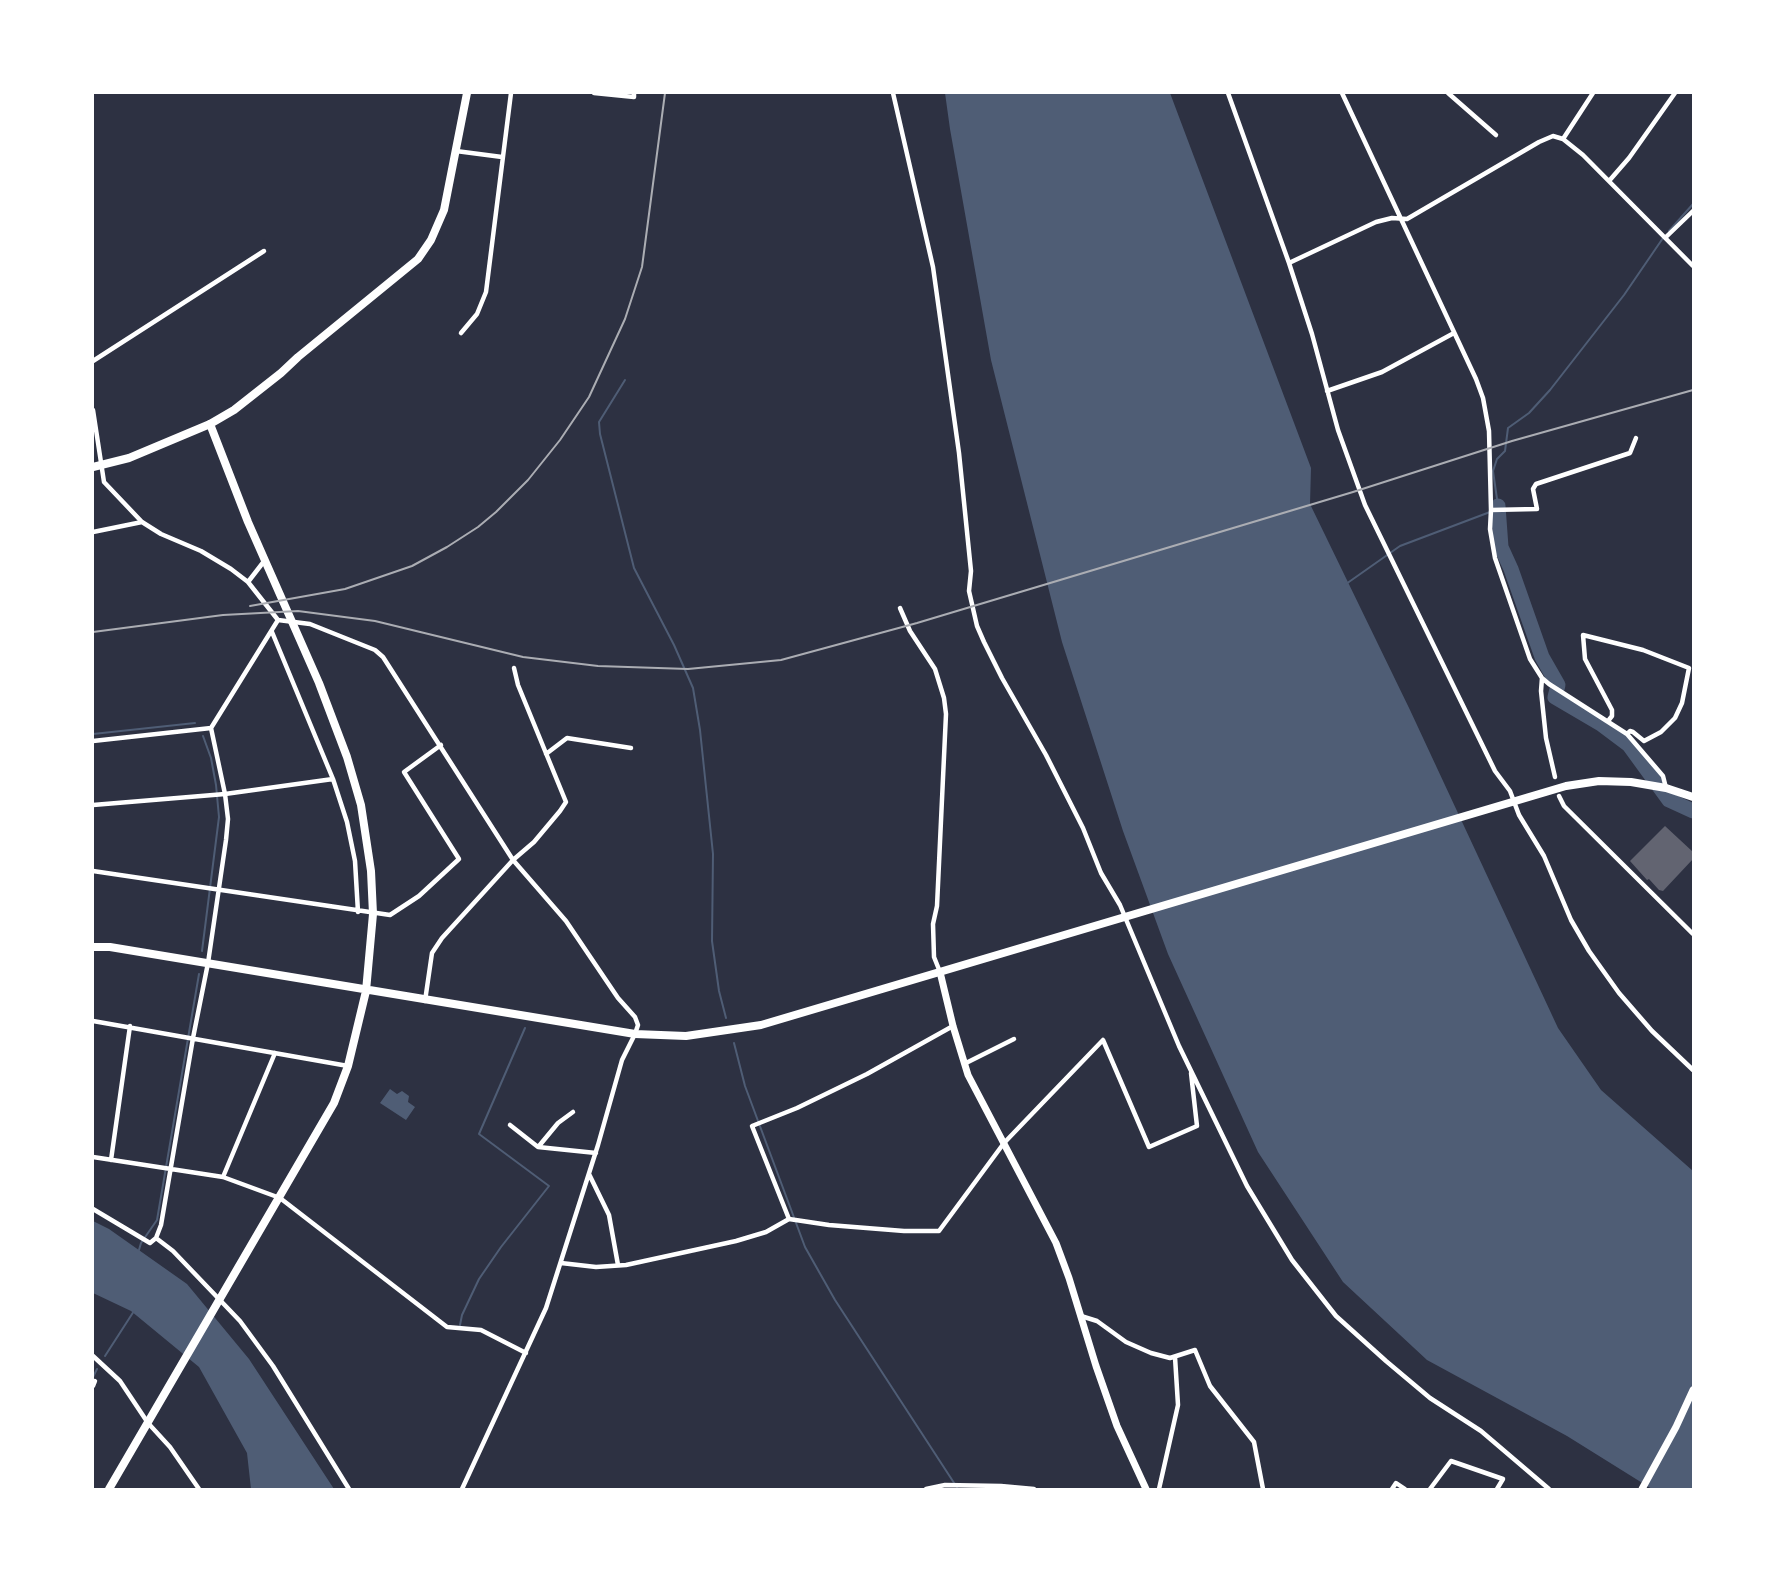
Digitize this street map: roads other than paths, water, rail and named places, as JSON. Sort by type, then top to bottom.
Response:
[{"type":"highway","points":[[109,1489],[334,1103],[348,1066],[366,991],[373,914],[371,871],[361,805],[347,758],[319,683],[224,463],[210,424],[234,410],[281,373],[418,259],[431,240],[444,210],[467,93]]},
{"type":"highway","points":[[93,947],[110,947],[635,1034],[686,1036],[761,1025],[1126,917],[1236,882],[1566,786],[1599,781],[1631,782],[1666,788],[1693,797]]},
{"type":"main road","points":[[97,466],[129,458],[210,424]]},
{"type":"main road","points":[[940,972],[968,1075],[1056,1243],[1117,1426],[1146,1489]]},
{"type":"main road","points":[[1642,1489],[1676,1427],[1693,1390]]},
{"type":"street","points":[[461,333],[477,314],[486,292],[511,93]]},
{"type":"street","points":[[594,93],[634,97],[634,93]]},
{"type":"street","points":[[893,93],[933,267],[960,465],[971,571],[969,591],[977,626],[1002,678],[1046,755],[1083,828],[1101,873],[1126,917],[1190,1069],[1247,1186],[1292,1260],[1336,1316],[1430,1398],[1481,1431],[1549,1489]]},
{"type":"street","points":[[1228,93],[1289,263],[1312,334],[1338,430],[1365,505],[1495,771],[1510,791],[1511,802],[1544,856],[1570,920],[1619,993],[1652,1031],[1693,1070]]},
{"type":"street","points":[[1342,93],[1476,379],[1487,412],[1490,529],[1495,558],[1530,659],[1542,678],[1559,692],[1627,734],[1663,776],[1666,788]]},
{"type":"street","points":[[1448,93],[1496,135]]},
{"type":"street","points":[[1563,139],[1593,93]]},
{"type":"street","points":[[1609,181],[1635,151],[1675,93]]},
{"type":"street","points":[[1289,263],[1376,222],[1392,218],[1407,219],[1539,141],[1553,136],[1563,139],[1583,155],[1693,266]]},
{"type":"street","points":[[456,151],[502,157]]},
{"type":"street","points":[[1666,237],[1693,211]]},
{"type":"street","points":[[93,361],[264,250]]},
{"type":"street","points":[[1327,391],[1382,372],[1454,333]]},
{"type":"street","points":[[93,410],[97,466],[104,482],[142,522],[161,534],[201,551],[231,569],[248,582],[278,620],[310,624],[375,650],[390,666],[513,860],[566,921],[618,998],[635,1017],[638,1025],[622,1060],[596,1153],[546,1308],[462,1489]]},
{"type":"street","points":[[1491,510],[1537,509],[1533,489],[1536,484],[1630,453],[1636,438]]},
{"type":"street","points":[[93,532],[142,522]]},
{"type":"street","points":[[248,582],[265,560]]},
{"type":"street","points":[[900,608],[910,631],[935,669],[944,698],[945,725],[937,906],[933,924],[934,957],[940,972]]},
{"type":"street","points":[[93,1209],[150,1243],[156,1238],[162,1225],[193,1038],[208,963],[228,819],[211,728],[278,620]]},
{"type":"street","points":[[272,632],[333,779],[355,861],[358,912]]},
{"type":"street","points":[[1608,721],[1612,716],[1612,710],[1585,659],[1583,635],[1643,650],[1689,668],[1682,703],[1675,718],[1661,732],[1644,741],[1634,732],[1630,731],[1627,734]]},
{"type":"street","points":[[425,1001],[432,953],[442,938],[513,860],[534,842],[566,802],[518,684],[514,668]]},
{"type":"street","points":[[1542,678],[1541,691],[1546,738],[1555,777]]},
{"type":"street","points":[[93,741],[211,728]]},
{"type":"street","points":[[546,754],[567,738],[631,748]]},
{"type":"street","points":[[93,871],[390,915],[418,896],[459,859],[404,772],[441,745]]},
{"type":"street","points":[[93,806],[225,794],[333,779]]},
{"type":"street","points":[[1559,796],[1564,806],[1693,934]]},
{"type":"street","points":[[93,1021],[348,1066]]},
{"type":"street","points":[[111,1160],[130,1026]]},
{"type":"street","points":[[789,1219],[752,1126],[867,1074],[953,1026]]},
{"type":"street","points":[[964,1064],[1014,1039]]},
{"type":"street","points":[[561,1263],[596,1267],[618,1265],[736,1241],[766,1232],[789,1219],[829,1225],[939,1232],[1004,1143],[1102,1040],[1149,1148],[1197,1126],[1190,1069]]},
{"type":"street","points":[[223,1177],[275,1053]]},
{"type":"street","points":[[538,1147],[558,1123],[573,1113]]},
{"type":"street","points":[[510,1125],[538,1147],[596,1153]]},
{"type":"street","points":[[93,1157],[223,1177],[280,1198],[447,1327],[481,1330],[526,1353]]},
{"type":"street","points":[[589,1174],[609,1215],[618,1265]]},
{"type":"street","points":[[156,1238],[173,1251],[219,1302],[240,1321],[273,1366],[349,1489]]},
{"type":"street","points":[[1082,1316],[1097,1321],[1126,1342],[1151,1353],[1170,1358],[1195,1350],[1210,1386],[1254,1442],[1263,1489]]},
{"type":"street","points":[[93,1356],[120,1381],[199,1489]]},
{"type":"street","points":[[1159,1489],[1178,1406],[1175,1357]]},
{"type":"street","points":[[1430,1489],[1451,1461],[1503,1479],[1497,1489]]},
{"type":"street","points":[[1392,1489],[1396,1483],[1405,1489]]},
{"type":"street","points":[[926,1489],[945,1485],[1034,1489]]},
{"type":"water","points":[[945,93],[1170,93],[1311,468],[1310,504],[1410,710],[1558,1028],[1601,1090],[1693,1171],[1693,1489],[1652,1489],[1567,1436],[1427,1360],[1343,1282],[1258,1152],[1168,954],[1123,831],[1062,642],[991,360]]},
{"type":"water","points":[[390,1089],[397,1094],[402,1091],[409,1096],[408,1102],[415,1107],[406,1120],[380,1103]]},
{"type":"water","points":[[93,1221],[109,1229],[187,1284],[249,1359],[334,1489],[251,1489],[247,1453],[199,1367],[131,1311],[93,1293]]},
{"type":"waterway","points":[[1669,231],[1693,204]]},
{"type":"waterway","points":[[1495,508],[1498,506],[1493,471],[1497,459],[1505,451],[1508,428],[1529,413],[1550,390],[1624,295],[1663,238]]},
{"type":"waterway","points":[[625,380],[599,422],[600,434],[634,568],[674,645],[693,688],[700,730],[713,854],[712,941],[719,991],[726,1018]]},
{"type":"waterway","points":[[1498,506],[1501,547],[1542,657],[1558,685],[1555,697],[1601,724],[1629,745],[1669,800],[1693,811]]},
{"type":"waterway","points":[[1346,584],[1400,546],[1490,512]]},
{"type":"waterway","points":[[93,734],[195,723]]},
{"type":"waterway","points":[[202,951],[219,817],[211,758],[203,736]]},
{"type":"waterway","points":[[139,1250],[141,1243],[157,1220],[199,974]]},
{"type":"waterway","points":[[460,1325],[462,1315],[479,1279],[549,1186],[479,1134],[525,1028]]},
{"type":"waterway","points":[[734,1043],[745,1086],[805,1247],[835,1300],[958,1489]]},
{"type":"waterway","points":[[105,1356],[134,1311]]},
{"type":"waterway","points":[[93,1377],[97,1369]]},
{"type":"railway","points":[[250,606],[345,589],[412,566],[478,527],[528,480],[560,440],[589,397],[625,319],[642,267],[665,93]]},
{"type":"railway","points":[[93,632],[223,615],[298,611],[375,621],[523,657],[598,666],[688,669],[781,660],[917,623],[1353,492],[1512,441],[1693,390]]}]
